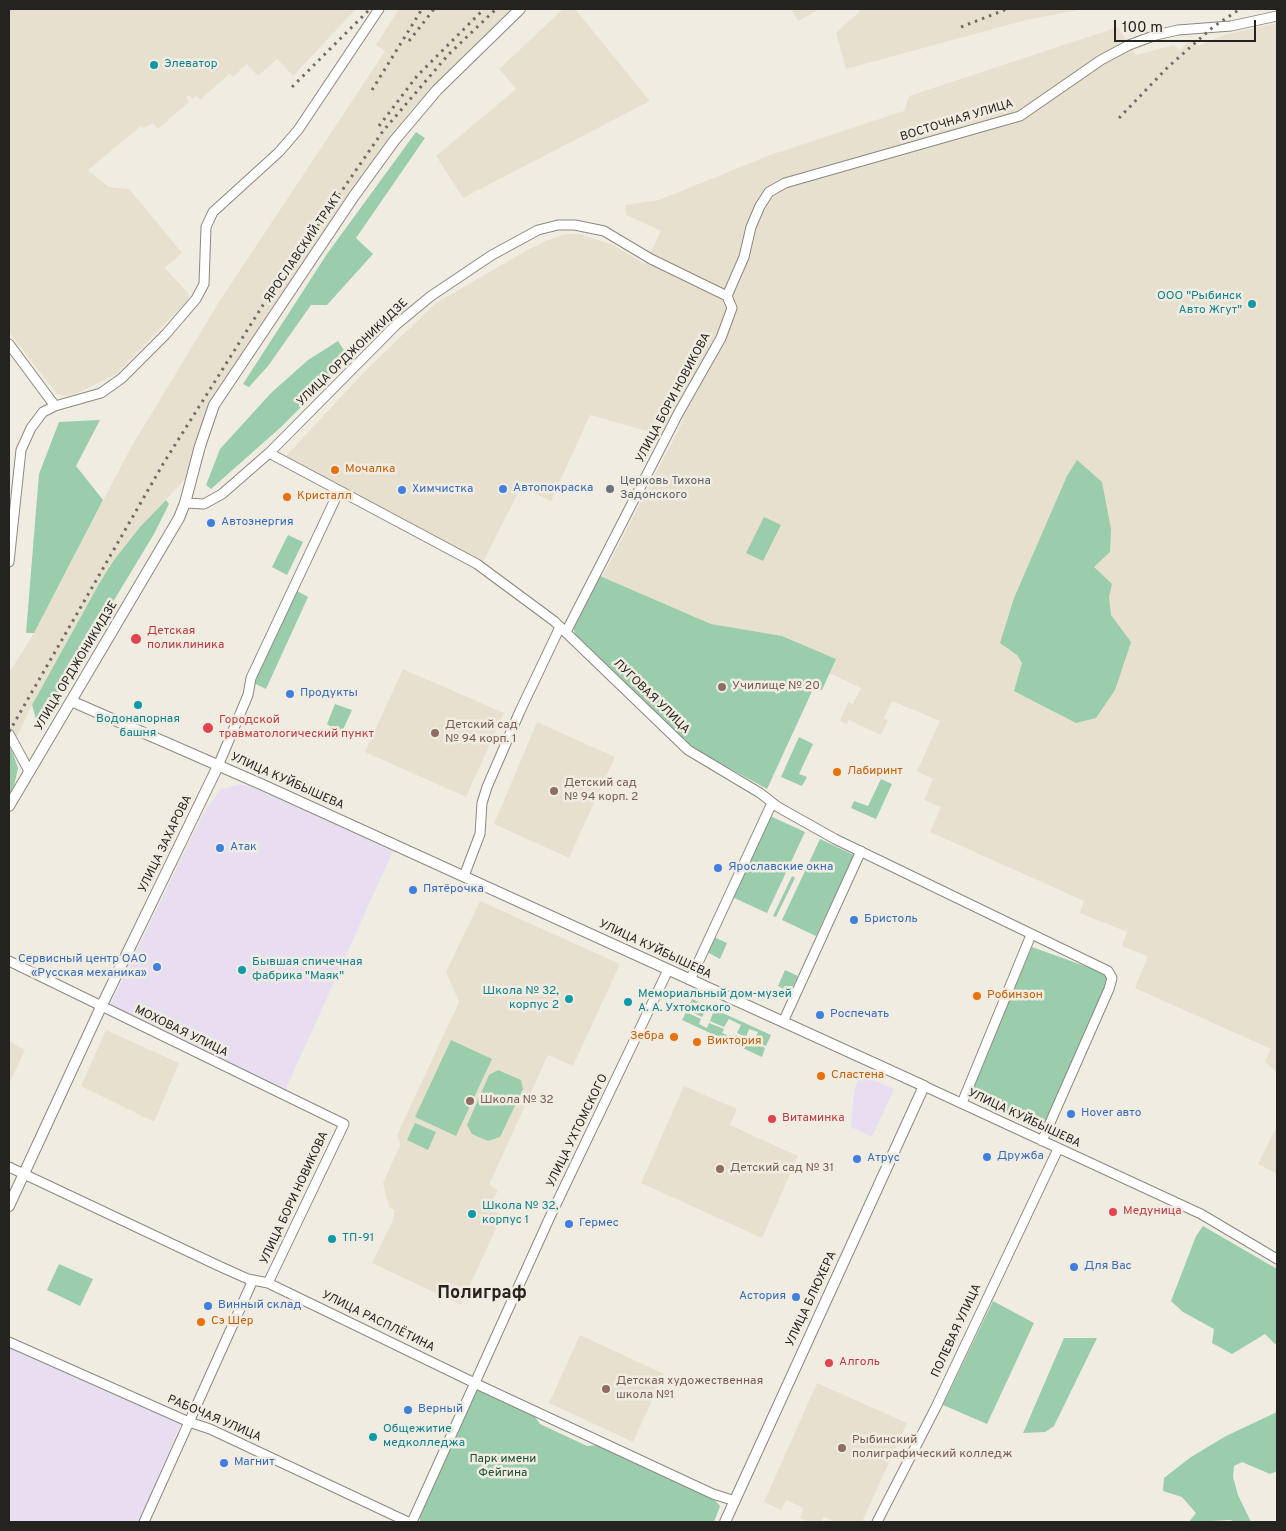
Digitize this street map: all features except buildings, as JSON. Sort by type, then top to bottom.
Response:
[{"type":"street","points":[[9,562],[21,450],[31,428],[43,412],[55,406],[74,403],[101,394],[122,378],[166,334],[196,299],[204,284],[204,239],[206,227],[213,212],[279,152],[298,130],[379,9]]},
{"type":"street","name":"ЯРОСЛАВСКИЙ ТРАКТ","points":[[167,538],[186,503],[200,446],[214,405],[354,196],[415,114],[462,64],[520,9]]},
{"type":"street","name":"ВОСТОЧНАЯ УЛИЦА","points":[[727,296],[744,257],[751,227],[760,206],[769,192],[785,183],[1020,116],[1101,60],[1147,38],[1178,30],[1231,26],[1277,16]]},
{"type":"street","name":"УЛИЦА ОРДЖОНИКИДЗЕ","points":[[186,503],[204,504],[222,494],[269,454],[397,324],[431,296],[492,255],[538,230],[558,225],[574,225],[604,231],[652,259],[727,296]]},
{"type":"street","name":"УЛИЦА БОРИ НОВИКОВА","points":[[464,876],[479,840],[482,803],[487,787],[520,711],[679,412],[721,338],[732,308],[727,296]]},
{"type":"street","points":[[9,344],[55,406]]},
{"type":"street","name":"ЛУГОВАЯ УЛИЦА","points":[[269,454],[465,556],[526,598],[563,630],[688,750],[760,793],[772,803],[829,836],[1103,968],[1110,974],[1112,978],[1042,1141]]},
{"type":"street","name":"УЛИЦА ЗАХАРОВА","points":[[9,1206],[101,1007],[218,766],[248,695],[251,678],[339,491]]},
{"type":"street","name":"УЛИЦА ОРДЖОНИКИДЗЕ","points":[[9,806],[167,538]]},
{"type":"street","name":"УЛИЦА КУЙБЫШЕВА","points":[[71,701],[464,876],[962,1103],[1201,1214],[1277,1259]]},
{"type":"street","points":[[9,734],[29,771]]},
{"type":"street","points":[[690,980],[772,803]]},
{"type":"street","points":[[783,1022],[861,851]]},
{"type":"street","points":[[962,1103],[1032,935]]},
{"type":"street","name":"МОХОВАЯ УЛИЦА","points":[[9,962],[344,1124]]},
{"type":"street","name":"УЛИЦА УХТОМСКОГО","points":[[412,1522],[549,1219],[668,970]]},
{"type":"street","name":"УЛИЦА БЛЮХЕРА","points":[[725,1522],[924,1086]]},
{"type":"street","name":"УЛИЦА БОРИ НОВИКОВА","points":[[268,1283],[344,1124]]},
{"type":"street","name":"ПОЛЕВАЯ УЛИЦА","points":[[878,1522],[936,1407],[1058,1149]]},
{"type":"street","name":"УЛИЦА РАСПЛЁТИНА","points":[[9,1167],[252,1280],[268,1283],[704,1490],[735,1501]]},
{"type":"street","points":[[144,1522],[252,1280]]},
{"type":"street","name":"РАБОЧАЯ УЛИЦА","points":[[9,1342],[268,1455],[284,1465],[408,1522]]},
{"type":"shaded area","points":[[9,9],[356,9],[293,76],[277,59],[258,76],[247,64],[233,77],[229,74],[200,100],[196,96],[193,99],[189,95],[186,98],[189,102],[158,129],[153,123],[143,128],[141,126],[88,170],[109,187],[129,189],[182,253],[165,268],[189,294],[188,300],[116,374],[80,392],[67,396],[57,394],[9,332]]},
{"type":"shaded area","points":[[399,9],[512,9],[412,109],[370,167],[215,399],[187,477],[140,527],[114,560],[100,582],[32,705],[9,753],[9,673],[34,633],[130,449],[219,302],[385,51],[376,45]]},
{"type":"shaded area","points":[[563,9],[575,9],[650,101],[463,198],[436,156],[516,89],[499,69]]},
{"type":"shaded area","points":[[791,9],[820,9],[798,21]]},
{"type":"shaded area","points":[[862,9],[1084,9],[1026,20],[846,69],[836,33]]},
{"type":"shaded area","points":[[1277,23],[1277,1072],[1265,1062],[1271,1049],[1135,988],[1148,956],[1122,946],[1127,932],[1080,913],[1084,901],[930,832],[941,807],[924,800],[933,779],[917,771],[940,721],[892,701],[884,718],[888,720],[881,735],[849,720],[847,724],[840,721],[848,702],[853,704],[861,688],[829,673],[835,659],[782,636],[711,624],[602,577],[684,419],[672,414],[661,435],[590,415],[551,501],[521,487],[483,562],[284,458],[367,369],[436,303],[524,252],[547,240],[566,234],[580,234],[613,245],[645,264],[661,231],[626,215],[625,205],[659,200],[770,155],[904,111],[909,96],[1118,27],[1136,55],[1174,45],[1180,50],[1190,39],[1198,46],[1224,35]]},
{"type":"shaded area","name":"Детский сад № 94 корп. 1","points":[[403,669],[504,713],[466,797],[365,752]]},
{"type":"shaded area","name":"Детский сад № 94 корп. 2","points":[[537,722],[615,757],[569,858],[494,824]]},
{"type":"shaded area","points":[[241,784],[255,788],[393,851],[285,1091],[112,1007],[111,1003],[204,812],[221,789]]},
{"type":"shaded area","name":"Школа № 32","points":[[480,901],[620,964],[573,1066],[548,1055],[489,1185],[498,1190],[489,1209],[502,1215],[461,1305],[372,1263],[392,1222],[395,1210],[389,1207],[383,1183],[400,1145],[397,1135],[459,1002],[446,972]]},
{"type":"shaded area","points":[[106,1030],[179,1063],[154,1122],[81,1086]]},
{"type":"shaded area","points":[[9,1041],[25,1050],[9,1084]]},
{"type":"shaded area","points":[[861,1074],[894,1089],[872,1137],[851,1127],[854,1090]]},
{"type":"shaded area","name":"Детский сад № 31","points":[[684,1086],[737,1109],[730,1125],[798,1156],[762,1238],[641,1183]]},
{"type":"shaded area","points":[[1277,1126],[1277,1174],[1258,1164]]},
{"type":"shaded area","name":"Детская художественная школа №1","points":[[580,1335],[664,1374],[633,1442],[549,1403]]},
{"type":"shaded area","points":[[9,1347],[181,1423],[139,1522],[9,1522]]},
{"type":"shaded area","name":"Рыбинский полиграфический колледж","points":[[817,1383],[907,1423],[862,1522],[836,1522],[823,1517],[821,1522],[810,1522],[800,1518],[804,1508],[786,1500],[781,1510],[764,1502]]},
{"type":"green space","points":[[416,132],[425,138],[356,238],[373,254],[327,305],[311,305],[268,366],[249,387],[243,384],[327,254]]},
{"type":"green space","points":[[338,341],[345,352],[335,373],[281,427],[211,489],[206,485],[220,449],[271,393],[308,360]]},
{"type":"green space","points":[[100,420],[76,466],[103,500],[34,633],[26,633],[39,474],[59,422]]},
{"type":"green space","points":[[1077,460],[1102,482],[1111,529],[1110,552],[1094,567],[1112,584],[1109,597],[1111,615],[1131,642],[1115,690],[1096,718],[1076,723],[1014,691],[1022,663],[1017,655],[1000,643],[1014,598],[1067,476]]},
{"type":"green space","points":[[166,500],[169,504],[154,534],[38,726],[32,705],[100,582],[114,560],[140,527]]},
{"type":"green space","points":[[764,517],[781,525],[763,561],[746,553]]},
{"type":"green space","points":[[288,535],[303,542],[287,575],[272,567]]},
{"type":"green space","points":[[600,576],[711,624],[782,636],[836,659],[822,690],[814,687],[767,789],[691,747],[575,634],[573,627]]},
{"type":"green space","points":[[297,591],[308,597],[266,689],[254,683]]},
{"type":"green space","points":[[335,704],[352,710],[341,734],[327,724]]},
{"type":"green space","points":[[799,737],[813,744],[799,774],[807,777],[802,786],[781,777]]},
{"type":"green space","points":[[11,748],[18,768],[14,786],[9,796],[9,753]]},
{"type":"green space","points":[[881,779],[892,784],[876,819],[851,808],[854,801],[868,806]]},
{"type":"green space","points":[[770,816],[805,832],[767,913],[732,897]]},
{"type":"green space","points":[[820,839],[854,855],[816,936],[782,920]]},
{"type":"green space","points":[[792,876],[795,878],[776,917],[773,916]]},
{"type":"green space","points":[[714,937],[727,943],[720,959],[707,952]]},
{"type":"green space","points":[[1032,947],[1104,973],[1108,979],[1042,1130],[969,1096]]},
{"type":"green space","points":[[785,970],[798,976],[790,992],[778,986]]},
{"type":"green space","points":[[692,999],[771,1035],[766,1046],[754,1041],[758,1032],[749,1029],[746,1037],[737,1033],[741,1025],[729,1019],[724,1027],[710,1021],[713,1013],[706,1009],[702,1017],[687,1010]]},
{"type":"green space","points":[[686,1012],[701,1019],[699,1024],[707,1028],[709,1023],[724,1029],[722,1033],[734,1038],[736,1035],[745,1039],[744,1042],[752,1046],[753,1042],[765,1048],[762,1057],[682,1020]]},
{"type":"green space","points":[[451,1040],[492,1059],[456,1136],[415,1117]]},
{"type":"green space","points":[[498,1070],[521,1080],[523,1089],[500,1137],[488,1141],[472,1134],[467,1125],[489,1075]]},
{"type":"green space","points":[[415,1123],[436,1132],[428,1150],[407,1140]]},
{"type":"green space","points":[[1203,1226],[1277,1269],[1277,1343],[1275,1344],[1265,1334],[1232,1354],[1212,1343],[1214,1329],[1183,1312],[1171,1301],[1196,1236]]},
{"type":"green space","points":[[59,1264],[93,1279],[80,1306],[47,1290]]},
{"type":"green space","points":[[993,1301],[1034,1323],[987,1424],[943,1405]]},
{"type":"green space","points":[[1064,1338],[1097,1338],[1054,1426],[1045,1432],[1023,1433]]},
{"type":"green space","name":"Парк имени Фейгина","points":[[477,1390],[535,1417],[540,1424],[587,1446],[597,1445],[714,1499],[720,1506],[714,1522],[420,1522],[420,1517]]},
{"type":"green space","points":[[1277,1412],[1277,1471],[1270,1474],[1242,1462],[1234,1466],[1233,1477],[1238,1495],[1251,1522],[1233,1522],[1231,1520],[1189,1522],[1196,1513],[1182,1497],[1163,1491],[1164,1478],[1191,1457],[1226,1436]]},
{"type":"railway","points":[[292,87],[370,9]]},
{"type":"railway","points":[[372,90],[422,9]]},
{"type":"railway","points":[[409,41],[434,9]]},
{"type":"railway","points":[[379,126],[417,76],[484,9]]},
{"type":"railway","points":[[9,732],[163,464],[263,305],[383,131],[448,55],[496,9]]},
{"type":"railway","points":[[961,27],[1007,9]]},
{"type":"railway","points":[[1119,118],[1168,67],[1213,27],[1240,9]]},
{"type":"place","name":"Элеватор","points":[[154,65]]},
{"type":"place","name":"ООО \"Рыбинск Авто Жгут\"","points":[[1252,304]]},
{"type":"place","name":"Мочалка","points":[[335,470]]},
{"type":"place","name":"Автопокраска","points":[[503,489]]},
{"type":"place","name":"Церковь Тихона Задонского","points":[[610,489]]},
{"type":"place","name":"Химчистка","points":[[402,490]]},
{"type":"place","name":"Кристалл","points":[[287,497]]},
{"type":"place","name":"Автоэнергия","points":[[211,523]]},
{"type":"place","name":"Детская поликлиника","points":[[136,639]]},
{"type":"place","name":"Училище № 20","points":[[722,687]]},
{"type":"place","name":"Продукты","points":[[290,694]]},
{"type":"place","name":"Водонапорная башня","points":[[138,705]]},
{"type":"place","name":"Городской травматологический пункт","points":[[208,728]]},
{"type":"place","name":"Детский сад № 94 корп. 1","points":[[435,733]]},
{"type":"place","name":"Лабиринт","points":[[837,772]]},
{"type":"place","name":"Детский сад № 94 корп. 2","points":[[554,791]]},
{"type":"place","name":"Атак","points":[[220,848]]},
{"type":"place","name":"Ярославские окна","points":[[718,868]]},
{"type":"place","name":"Пятёрочка","points":[[413,890]]},
{"type":"place","name":"Бристоль","points":[[854,920]]},
{"type":"place","name":"Сервисный центр ОАО «Русская механика»","points":[[157,967]]},
{"type":"place","name":"Бывшая спичечная фабрика \"Маяк\"","points":[[242,970]]},
{"type":"place","name":"Робинзон","points":[[977,996]]},
{"type":"place","name":"Школа № 32, корпус 2","points":[[569,999]]},
{"type":"place","name":"Мемориальный дом-музей А. А. Ухтомского","points":[[628,1002]]},
{"type":"place","name":"Роспечать","points":[[820,1015]]},
{"type":"place","name":"Зебра","points":[[674,1037]]},
{"type":"place","name":"Виктория","points":[[697,1042]]},
{"type":"place","name":"Сластена","points":[[821,1076]]},
{"type":"place","name":"Школа № 32","points":[[470,1101]]},
{"type":"place","name":"Hover авто","points":[[1071,1114]]},
{"type":"place","name":"Витаминка","points":[[772,1119]]},
{"type":"place","name":"Дружба","points":[[987,1157]]},
{"type":"place","name":"Атрус","points":[[857,1159]]},
{"type":"place","name":"Детский сад № 31","points":[[720,1169]]},
{"type":"place","name":"Медуница","points":[[1113,1212]]},
{"type":"place","name":"Школа № 32, корпус 1","points":[[472,1214]]},
{"type":"place","name":"Гермес","points":[[569,1224]]},
{"type":"place","name":"ТП-91","points":[[332,1239]]},
{"type":"place","name":"Для Вас","points":[[1074,1267]]},
{"type":"place","name":"Астория","points":[[796,1297]]},
{"type":"place","name":"Винный склад","points":[[208,1306]]},
{"type":"place","name":"Сэ Шер","points":[[201,1322]]},
{"type":"place","name":"Алголь","points":[[829,1363]]},
{"type":"place","name":"Детская художественная школа №1","points":[[606,1389]]},
{"type":"place","name":"Верный","points":[[408,1410]]},
{"type":"place","name":"Общежитие медколледжа","points":[[373,1437]]},
{"type":"place","name":"Рыбинский полиграфический колледж","points":[[842,1448]]},
{"type":"place","name":"Магнит","points":[[224,1463]]},
{"type":"district","name":"Полиграф","points":[[482,1294]]}]
